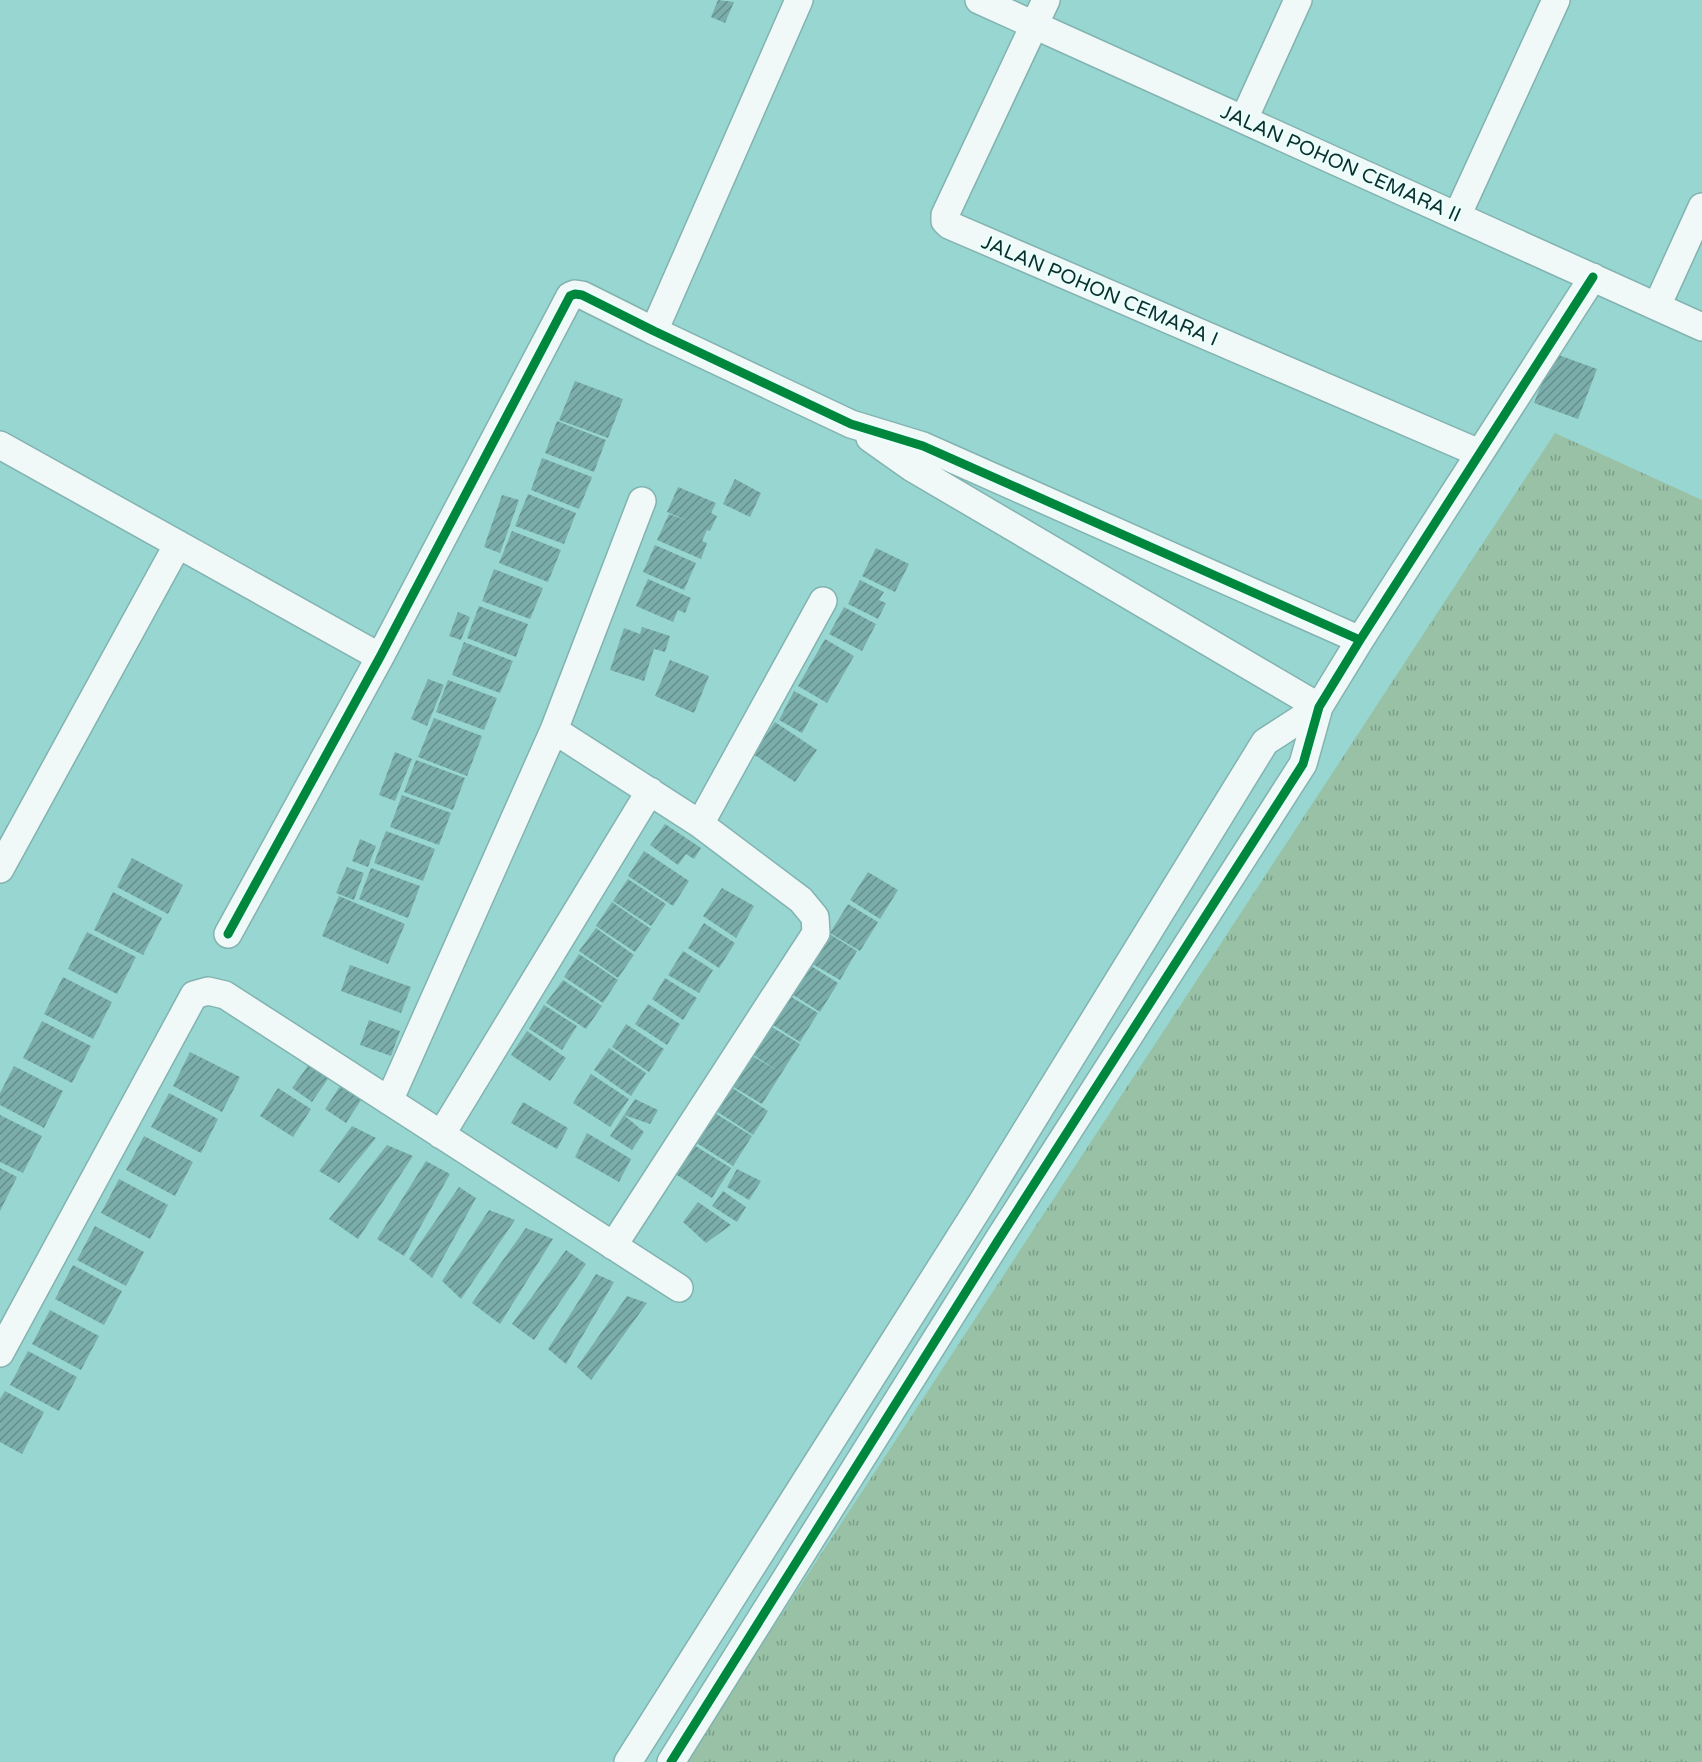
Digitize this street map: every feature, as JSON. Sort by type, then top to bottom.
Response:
[{"type":"street","points":[[654,331],[799,0]]},
{"type":"street","name":"JALAN POHON CEMARA II","points":[[979,0],[1702,327]]},
{"type":"street","name":"JALAN POHON CEMARA I","points":[[1046,0],[945,215],[945,221],[949,225],[1479,453]]},
{"type":"street","points":[[1244,119],[1298,0]]},
{"type":"street","points":[[1457,216],[1556,0]]},
{"type":"street","points":[[1657,306],[1702,207]]},
{"type":"street","points":[[671,1762],[999,1239],[1303,764],[1319,708],[1479,453],[1593,278]]},
{"type":"street","points":[[228,934],[380,657],[570,296],[576,294],[851,423],[923,446],[1360,640]]},
{"type":"street","points":[[851,423],[911,467],[1319,708]]},
{"type":"street","points":[[0,445],[380,657]]},
{"type":"street","points":[[389,1101],[554,730],[642,501]]},
{"type":"street","points":[[0,869],[178,544]]},
{"type":"street","points":[[700,824],[823,601]]},
{"type":"street","points":[[628,1762],[981,1204],[1265,742],[1319,708]]},
{"type":"street","points":[[554,730],[700,824],[801,900],[815,917],[816,933],[613,1246]]},
{"type":"street","points":[[441,1135],[650,791]]},
{"type":"street","points":[[0,1353],[194,995],[208,991],[225,995],[679,1288]]},
{"type":"green space","points":[[1555,433],[1702,500],[1702,1762],[685,1762]]},
{"type":"building","points":[[718,0],[734,2],[725,23],[711,17]]},
{"type":"building","points":[[1553,353],[1597,369],[1578,419],[1534,403]]},
{"type":"building","points":[[575,381],[623,399],[608,438],[559,420]]},
{"type":"building","points":[[557,421],[606,440],[594,472],[545,453]]},
{"type":"building","points":[[542,458],[592,477],[579,509],[531,490]]},
{"type":"building","points":[[735,479],[761,493],[750,517],[723,504]]},
{"type":"building","points":[[678,487],[716,503],[711,513],[717,516],[702,541],[707,543],[701,559],[657,540],[669,514],[688,521],[667,512]]},
{"type":"building","points":[[528,494],[576,513],[564,544],[515,526]]},
{"type":"building","points":[[502,495],[519,500],[500,553],[484,547]]},
{"type":"building","points":[[512,531],[561,550],[548,582],[499,563]]},
{"type":"building","points":[[655,545],[696,563],[684,590],[643,572]]},
{"type":"building","points":[[876,548],[909,564],[895,592],[862,576]]},
{"type":"building","points":[[494,569],[543,588],[530,619],[482,601]]},
{"type":"building","points":[[648,579],[691,598],[685,613],[678,610],[673,622],[636,606]]},
{"type":"building","points":[[860,580],[884,592],[879,600],[886,603],[878,619],[848,604]]},
{"type":"building","points":[[479,606],[528,624],[516,657],[467,638]]},
{"type":"building","points":[[844,607],[876,624],[862,651],[829,634]]},
{"type":"building","points":[[458,612],[470,617],[461,640],[449,636]]},
{"type":"building","points":[[642,627],[670,636],[665,652],[654,649],[644,681],[610,670],[624,628],[640,634]]},
{"type":"building","points":[[825,639],[854,656],[827,703],[798,686]]},
{"type":"building","points":[[464,642],[513,661],[500,693],[452,675]]},
{"type":"building","points":[[670,660],[709,676],[694,713],[655,696]]},
{"type":"building","points":[[428,679],[444,685],[427,726],[411,719]]},
{"type":"building","points":[[448,680],[497,698],[484,730],[436,712]]},
{"type":"building","points":[[794,691],[818,704],[802,733],[779,720]]},
{"type":"building","points":[[434,718],[482,736],[467,776],[418,757]]},
{"type":"building","points":[[775,722],[817,750],[795,782],[753,754]]},
{"type":"building","points":[[395,752],[412,759],[395,801],[379,795]]},
{"type":"building","points":[[416,760],[465,778],[453,810],[404,792]]},
{"type":"building","points":[[402,795],[451,813],[439,845],[390,827]]},
{"type":"building","points":[[665,824],[701,848],[694,859],[686,854],[678,865],[650,845]]},
{"type":"building","points":[[386,831],[435,849],[423,881],[374,863]]},
{"type":"building","points":[[360,839],[376,846],[368,867],[352,861]]},
{"type":"building","points":[[644,851],[689,881],[673,906],[628,876]]},
{"type":"building","points":[[132,858],[183,885],[168,914],[117,887]]},
{"type":"building","points":[[347,867],[364,873],[354,900],[336,893]]},
{"type":"building","points":[[371,868],[420,886],[408,918],[359,899]]},
{"type":"building","points":[[868,872],[898,890],[880,919],[850,900]]},
{"type":"building","points":[[628,879],[666,904],[651,926],[613,901]]},
{"type":"building","points":[[722,888],[754,906],[736,938],[703,916]]},
{"type":"building","points":[[113,892],[162,918],[143,955],[94,930]]},
{"type":"building","points":[[339,896],[405,924],[388,964],[322,936]]},
{"type":"building","points":[[612,902],[651,929],[635,952],[596,926]]},
{"type":"building","points":[[848,904],[878,922],[860,951],[830,933]]},
{"type":"building","points":[[704,923],[735,943],[719,968],[688,948]]},
{"type":"building","points":[[596,928],[634,955],[618,978],[579,951]]},
{"type":"building","points":[[87,932],[136,957],[117,994],[68,969]]},
{"type":"building","points":[[828,933],[857,951],[840,980],[809,962]]},
{"type":"building","points":[[683,951],[713,970],[699,993],[668,975]]},
{"type":"building","points":[[579,954],[618,980],[603,1003],[564,977]]},
{"type":"building","points":[[808,964],[838,983],[820,1012],[790,993]]},
{"type":"building","points":[[350,965],[411,987],[401,1013],[341,991]]},
{"type":"building","points":[[63,977],[112,1002],[93,1039],[44,1014]]},
{"type":"building","points":[[665,978],[697,998],[683,1020],[652,999]]},
{"type":"building","points":[[563,980],[602,1006],[586,1029],[546,1003]]},
{"type":"building","points":[[788,995],[818,1013],[800,1042],[770,1023]]},
{"type":"building","points":[[648,1004],[680,1024],[667,1045],[635,1024]]},
{"type":"building","points":[[544,1005],[577,1026],[562,1050],[529,1029]]},
{"type":"building","points":[[369,1020],[400,1031],[391,1056],[360,1045]]},
{"type":"building","points":[[42,1021],[91,1046],[72,1083],[23,1058]]},
{"type":"building","points":[[626,1024],[664,1049],[649,1072],[612,1047]]},
{"type":"building","points":[[770,1026],[800,1044],[762,1104],[732,1086],[751,1055],[778,1071],[752,1054]]},
{"type":"building","points":[[527,1031],[566,1058],[550,1081],[511,1055]]},
{"type":"building","points":[[609,1048],[646,1073],[631,1096],[594,1070]]},
{"type":"building","points":[[190,1052],[240,1077],[222,1112],[173,1086]]},
{"type":"building","points":[[314,1057],[334,1070],[312,1102],[292,1088]]},
{"type":"building","points":[[14,1066],[63,1091],[44,1128],[0,1105],[0,1093]]},
{"type":"building","points":[[591,1074],[629,1099],[610,1127],[573,1103]]},
{"type":"building","points":[[346,1077],[367,1091],[346,1123],[325,1109]]},
{"type":"building","points":[[728,1085],[768,1111],[753,1135],[713,1109]]},
{"type":"building","points":[[278,1088],[311,1109],[293,1137],[260,1116]]},
{"type":"building","points":[[169,1093],[218,1119],[201,1153],[151,1127]]},
{"type":"building","points":[[635,1099],[658,1110],[650,1124],[624,1115]]},
{"type":"building","points":[[523,1102],[568,1128],[557,1149],[511,1123]]},
{"type":"building","points":[[710,1110],[752,1136],[733,1166],[692,1140]]},
{"type":"building","points":[[0,1115],[42,1136],[23,1173],[0,1162]]},
{"type":"building","points":[[624,1115],[644,1132],[632,1150],[610,1136]]},
{"type":"building","points":[[352,1126],[376,1138],[339,1183],[319,1171]]},
{"type":"building","points":[[587,1133],[631,1159],[619,1182],[575,1157]]},
{"type":"building","points":[[144,1136],[193,1162],[175,1196],[126,1170]]},
{"type":"building","points":[[689,1142],[731,1168],[712,1198],[671,1171]]},
{"type":"building","points":[[387,1145],[413,1156],[358,1239],[329,1219]]},
{"type":"building","points":[[426,1161],[450,1174],[404,1256],[377,1239]]},
{"type":"building","points":[[0,1168],[17,1177],[0,1211]]},
{"type":"building","points":[[737,1169],[761,1181],[749,1200],[727,1187]]},
{"type":"building","points":[[119,1179],[168,1205],[150,1239],[101,1213]]},
{"type":"building","points":[[459,1187],[476,1198],[432,1278],[409,1259]]},
{"type":"building","points":[[723,1191],[746,1207],[737,1222],[712,1206]]},
{"type":"building","points":[[698,1202],[731,1225],[706,1243],[683,1222]]},
{"type":"building","points":[[489,1210],[515,1220],[461,1299],[442,1281]]},
{"type":"building","points":[[95,1226],[144,1252],[126,1286],[77,1260]]},
{"type":"building","points":[[526,1228],[553,1239],[500,1324],[472,1303]]},
{"type":"building","points":[[566,1250],[586,1264],[534,1340],[512,1324]]},
{"type":"building","points":[[73,1265],[122,1291],[104,1325],[55,1299]]},
{"type":"building","points":[[596,1274],[614,1282],[566,1364],[548,1349]]},
{"type":"building","points":[[627,1296],[647,1303],[591,1380],[577,1367]]},
{"type":"building","points":[[50,1310],[99,1336],[81,1370],[32,1344]]},
{"type":"building","points":[[28,1351],[77,1377],[59,1411],[10,1385]]},
{"type":"building","points":[[5,1391],[44,1412],[22,1454],[0,1442],[0,1399]]},
{"type":"cycle path","points":[[671,1762],[999,1239],[1303,764],[1319,707],[1593,277]]},
{"type":"cycle path","points":[[228,934],[380,657],[570,296],[575,294],[582,295],[851,424],[923,446],[1360,640]]}]
